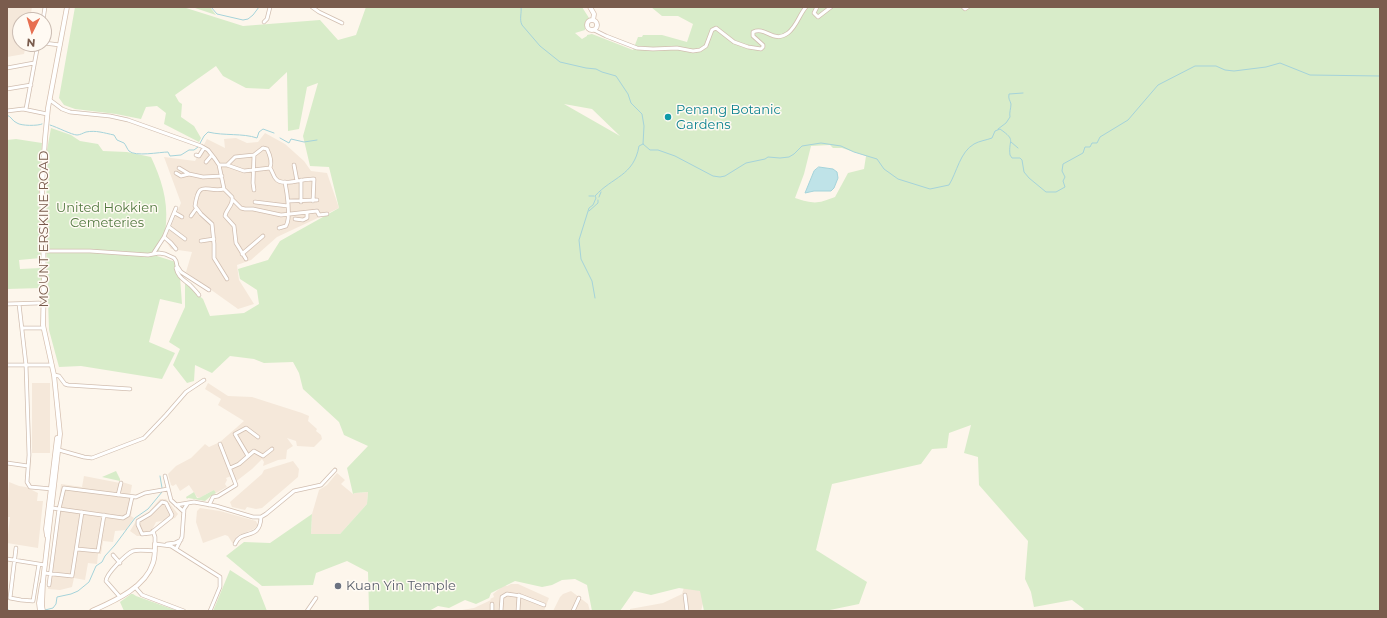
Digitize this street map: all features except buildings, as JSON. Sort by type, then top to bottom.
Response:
[{"type":"main road","name":"MOUNT ERSKINE ROAD","points":[[48,539],[46,529],[50,497],[53,489],[59,450],[60,434],[54,376],[44,328],[42,192],[47,114],[67,7]]},
{"type":"main road","points":[[590,7],[597,25],[594,30],[590,30],[587,26],[588,21],[594,20]]},
{"type":"main road","name":"MOUNT ERSKINE ROAD","points":[[41,610],[40,595],[52,508],[53,470],[59,427]]},
{"type":"main road","points":[[53,470],[57,452],[59,450],[57,448],[57,441]]},
{"type":"main road","points":[[47,522],[50,509],[52,508],[50,497]]},
{"type":"main road","points":[[92,611],[120,597],[135,587],[150,571],[154,562],[155,544]]},
{"type":"street","points":[[264,22],[267,19],[270,7]]},
{"type":"street","points":[[312,7],[342,23]]},
{"type":"street","points":[[594,30],[637,48],[677,48],[693,51],[700,50],[706,46],[712,30],[716,28],[734,42],[761,49],[763,47],[753,36],[754,32],[761,30],[772,36],[780,37],[794,27],[806,7]]},
{"type":"street","points":[[817,7],[814,13],[818,17],[831,7]]},
{"type":"street","points":[[963,7],[965,9],[968,7]]},
{"type":"street","points":[[52,44],[59,45]]},
{"type":"street","points":[[26,109],[36,52]]},
{"type":"street","points":[[7,68],[34,63]]},
{"type":"street","points":[[7,89],[31,85]]},
{"type":"street","points":[[50,100],[62,109],[70,112],[110,116],[128,120],[197,144],[212,155],[219,166],[224,189],[241,208],[281,215],[307,212],[317,212],[321,215],[328,214]]},
{"type":"street","points":[[7,111],[26,109],[47,114]]},
{"type":"street","points":[[196,155],[199,156],[202,147]]},
{"type":"street","points":[[227,165],[235,157],[254,155],[262,148],[267,149],[271,162],[270,168],[276,180],[285,182],[312,178],[314,179],[313,201]]},
{"type":"street","points":[[206,162],[212,155]]},
{"type":"street","points":[[254,155],[254,190]]},
{"type":"street","points":[[219,166],[227,165],[244,171],[270,168]]},
{"type":"street","points":[[294,165],[297,181]]},
{"type":"street","points":[[179,168],[189,174],[203,177],[222,176]]},
{"type":"street","points":[[176,173],[185,176],[189,174]]},
{"type":"street","points":[[301,180],[301,202]]},
{"type":"street","points":[[279,228],[287,225],[288,201],[285,182]]},
{"type":"street","points":[[224,189],[201,189],[196,196],[195,206],[196,209],[212,224],[214,258],[227,279]]},
{"type":"street","points":[[233,200],[225,216],[234,226],[236,243],[246,259]]},
{"type":"street","points":[[288,201],[301,202],[318,200]]},
{"type":"street","points":[[256,202],[288,206]]},
{"type":"street","points":[[151,255],[164,237],[176,208]]},
{"type":"street","points":[[191,216],[196,209]]},
{"type":"street","points":[[295,219],[307,218],[307,212]]},
{"type":"street","points":[[175,213],[182,218]]},
{"type":"street","points":[[200,220],[203,215]]},
{"type":"street","points":[[169,227],[185,239]]},
{"type":"street","points":[[242,254],[263,236]]},
{"type":"street","points":[[164,237],[176,249]]},
{"type":"street","points":[[201,241],[214,239]]},
{"type":"street","points":[[43,251],[90,251],[151,255],[165,254],[174,258],[176,261],[177,273],[180,278],[190,285],[199,295]]},
{"type":"street","points":[[177,266],[181,272],[209,290]]},
{"type":"street","points":[[7,304],[39,303]]},
{"type":"street","points":[[19,304],[26,365],[27,484],[30,487],[53,489]]},
{"type":"street","points":[[22,328],[44,328]]},
{"type":"street","points":[[7,365],[52,365]]},
{"type":"street","points":[[54,376],[59,376],[65,384],[68,385],[130,389]]},
{"type":"street","points":[[59,450],[92,458],[142,439],[186,392],[204,380]]},
{"type":"street","points":[[248,456],[235,434],[246,428],[258,437]]},
{"type":"street","points":[[209,505],[213,497],[236,484],[220,444]]},
{"type":"street","points":[[230,468],[239,464],[254,451],[263,456],[272,449]]},
{"type":"street","points":[[7,463],[28,466]]},
{"type":"street","points":[[176,506],[189,502],[261,517],[294,491],[321,485],[335,470]]},
{"type":"street","points":[[165,476],[170,499],[184,512]]},
{"type":"street","points":[[118,495],[121,483]]},
{"type":"street","points":[[49,585],[59,509],[64,488],[132,497],[168,489]]},
{"type":"street","points":[[52,508],[123,518],[127,517],[128,515],[132,497]]},
{"type":"street","points":[[164,502],[172,516],[153,531],[148,534],[142,534],[137,523],[150,514],[159,504],[164,502]]},
{"type":"street","points":[[176,549],[181,540],[185,506],[189,502]]},
{"type":"street","points":[[44,573],[72,576],[82,512]]},
{"type":"street","points":[[76,549],[98,551],[104,515]]},
{"type":"street","points":[[235,544],[238,538],[257,530],[260,527],[261,517]]},
{"type":"street","points":[[153,531],[155,544],[171,546],[220,577],[220,587],[210,611]]},
{"type":"street","points":[[164,545],[181,540]]},
{"type":"street","points":[[16,548],[10,598],[33,601],[39,564]]},
{"type":"street","points":[[120,597],[106,579],[108,575],[128,554],[133,551],[155,551]]},
{"type":"street","points":[[112,555],[120,563]]},
{"type":"street","points":[[7,559],[45,565]]},
{"type":"street","points":[[7,576],[12,577]]},
{"type":"street","points":[[135,587],[142,596],[184,611]]},
{"type":"street","points":[[501,611],[502,596],[507,594],[544,604]]},
{"type":"street","points":[[685,595],[687,611]]},
{"type":"street","points":[[518,596],[518,611]]},
{"type":"street","points":[[307,611],[316,598]]},
{"type":"street","points":[[573,611],[579,598]]},
{"type":"street","points":[[492,604],[492,611]]},
{"type":"shaded area","points":[[7,7],[32,7],[31,12],[12,12],[12,52],[24,52],[24,54],[7,57]]},
{"type":"shaded area","points":[[265,133],[285,144],[304,161],[311,171],[327,173],[339,208],[277,237],[251,260],[237,265],[239,280],[254,304],[238,309],[186,272],[192,252],[171,249],[165,240],[181,203],[164,157],[195,161],[207,139],[225,148],[224,139],[236,138],[247,143],[258,142]]},
{"type":"shaded area","points":[[32,383],[50,383],[50,453],[32,453]]},
{"type":"shaded area","points":[[208,383],[228,396],[252,397],[309,416],[308,421],[317,429],[316,431],[321,435],[322,439],[314,447],[297,446],[296,441],[287,438],[293,446],[287,450],[286,459],[278,460],[263,466],[264,462],[262,459],[234,483],[231,476],[226,478],[227,480],[225,484],[227,487],[216,493],[214,490],[199,498],[189,485],[180,491],[176,484],[173,486],[171,485],[168,474],[176,466],[191,458],[205,444],[209,447],[220,442],[244,421],[218,405],[221,399],[205,389]]},
{"type":"shaded area","points":[[293,461],[299,469],[298,477],[262,508],[256,509],[247,507],[245,510],[232,507],[230,502],[262,474],[264,470]]},
{"type":"shaded area","points":[[337,473],[345,480],[341,484],[353,494],[368,492],[367,504],[340,534],[311,534],[312,514],[319,490],[327,485]]},
{"type":"shaded area","points":[[84,476],[132,485],[130,496],[133,501],[131,516],[134,518],[126,530],[115,531],[113,542],[103,541],[101,554],[98,554],[97,564],[88,563],[85,580],[74,578],[72,587],[60,590],[48,589],[61,484],[82,487]]},
{"type":"shaded area","points":[[9,482],[26,487],[38,493],[37,501],[43,501],[38,548],[7,543],[10,517],[7,517]]},
{"type":"shaded area","points":[[160,499],[166,499],[178,514],[175,518],[156,522],[151,532],[146,536],[137,536],[130,531],[136,521],[149,512]]},
{"type":"shaded area","points":[[200,508],[220,511],[256,521],[258,525],[254,529],[237,536],[233,544],[228,536],[225,535],[203,543],[196,522],[197,511]]},
{"type":"shaded area","points":[[511,584],[518,584],[549,598],[544,611],[456,611],[474,608],[491,600],[490,599],[494,597],[493,594],[504,585],[507,586]]},
{"type":"shaded area","points":[[684,587],[706,592],[701,611],[630,611],[630,609],[663,603],[682,594]]},
{"type":"shaded area","points":[[571,591],[588,604],[590,611],[553,611],[560,597]]},
{"type":"green space","points":[[75,7],[183,7],[243,26],[320,20],[338,40],[356,35],[366,7],[582,7],[589,18],[585,22],[585,30],[575,33],[582,39],[587,35],[592,34],[633,50],[638,37],[642,37],[643,35],[662,35],[687,42],[693,24],[678,16],[662,16],[651,7],[1380,7],[1380,611],[1082,611],[1084,609],[1072,600],[1034,607],[1031,592],[1025,579],[1028,541],[979,485],[978,457],[964,453],[971,425],[949,433],[947,448],[932,449],[921,464],[832,484],[816,550],[867,582],[859,604],[825,611],[704,611],[700,591],[679,588],[651,595],[634,591],[620,611],[592,611],[587,585],[575,579],[562,580],[552,585],[542,587],[515,581],[491,593],[489,598],[476,604],[465,600],[449,608],[438,606],[429,611],[369,611],[368,572],[347,561],[316,573],[313,585],[262,586],[226,556],[244,542],[270,543],[312,514],[311,534],[340,534],[367,504],[368,492],[353,494],[347,468],[368,446],[344,435],[339,422],[303,389],[299,373],[293,362],[264,363],[254,359],[230,356],[212,373],[195,365],[194,381],[187,383],[173,365],[180,349],[169,342],[185,307],[185,283],[203,299],[210,316],[244,313],[259,304],[257,290],[240,279],[238,269],[268,260],[280,241],[339,208],[329,167],[310,166],[303,136],[318,83],[307,87],[299,129],[288,131],[287,72],[269,89],[246,88],[223,76],[216,66],[175,95],[182,104],[181,117],[194,126],[201,138],[199,142],[164,124],[166,113],[157,106],[146,107],[141,119],[75,109],[64,105],[59,98]],"holes":[[[564,104],[592,109],[620,136]],[[830,145],[833,148],[842,148],[866,156],[864,169],[848,173],[835,197],[824,201],[815,202],[795,198],[804,174],[811,146]]]},
{"type":"green space","points":[[192,7],[210,7],[216,15]]},
{"type":"green space","name":"United Hokkien Cemeteries","points":[[51,128],[71,135],[80,141],[98,144],[103,151],[127,152],[151,157],[155,165],[161,181],[166,206],[166,227],[157,256],[179,263],[182,304],[160,299],[149,342],[175,353],[162,379],[81,366],[59,367],[49,330],[46,237],[47,150]]},
{"type":"green space","points":[[16,139],[42,143],[39,186],[41,258],[19,260],[20,269],[41,268],[42,288],[7,289],[7,140]]},
{"type":"green space","points":[[116,471],[120,481],[102,477]]},
{"type":"green space","points":[[214,490],[216,493],[205,501],[187,499],[186,497],[194,492],[197,498],[199,498]]},
{"type":"green space","points":[[230,570],[258,588],[267,611],[213,611]]},
{"type":"green space","points":[[131,594],[178,611],[124,611],[120,602]]},
{"type":"water","points":[[819,167],[833,169],[837,172],[838,178],[834,188],[831,191],[814,191],[805,193],[814,171]]},
{"type":"waterway","points":[[211,7],[217,14],[243,20],[248,19],[253,15],[259,7]]},
{"type":"waterway","points":[[521,7],[522,25],[540,46],[560,62],[596,69],[616,76],[628,94],[631,103],[642,114],[644,126],[643,144],[650,150],[658,150],[675,156],[713,176],[720,177],[725,176],[746,163],[768,157],[789,157],[802,146],[821,143],[841,146],[854,152],[877,159],[884,169],[898,179],[930,189],[949,185],[965,152],[976,143],[992,138],[995,131],[1000,129],[1011,140],[1010,155],[1012,158],[1020,158],[1022,160],[1024,172],[1029,178],[1046,192],[1056,192],[1065,187],[1063,181],[1065,177],[1062,171],[1063,164],[1083,153],[1085,147],[1090,147],[1092,143],[1097,143],[1100,137],[1128,120],[1158,85],[1195,66],[1216,66],[1225,70],[1234,71],[1266,67],[1280,63],[1310,75],[1380,76]]},
{"type":"waterway","points":[[998,129],[1006,123],[1010,117],[1011,104],[1009,94],[1023,93]]},
{"type":"waterway","points":[[7,115],[15,122],[22,125],[42,124]]},
{"type":"waterway","points":[[50,125],[75,135],[93,131],[114,135],[117,140],[124,143],[128,150],[132,153],[142,154],[168,152],[170,156],[181,155],[189,150],[194,150],[198,147],[208,132],[252,136],[257,138],[259,132],[263,129],[274,133]]},
{"type":"waterway","points":[[280,138],[289,143],[291,139],[304,142],[317,140]]},
{"type":"waterway","points":[[1011,142],[1018,148]]},
{"type":"waterway","points":[[595,298],[592,281],[581,259],[579,240],[589,208],[593,205],[596,198],[595,196],[627,170],[632,164],[639,146],[643,144]]},
{"type":"waterway","points":[[599,197],[601,192]]},
{"type":"waterway","points":[[589,196],[594,196]]},
{"type":"waterway","points":[[589,211],[598,203],[598,200]]},
{"type":"waterway","points":[[160,476],[162,488]]},
{"type":"waterway","points":[[45,610],[53,608],[56,604],[57,597],[78,591],[89,582],[96,566],[102,562],[105,556],[135,518],[148,509],[162,492]]},
{"type":"place","name":"Penang Botanic Gardens","points":[[668,117]]},
{"type":"place","name":"Kuan Yin Temple","points":[[338,586]]}]
